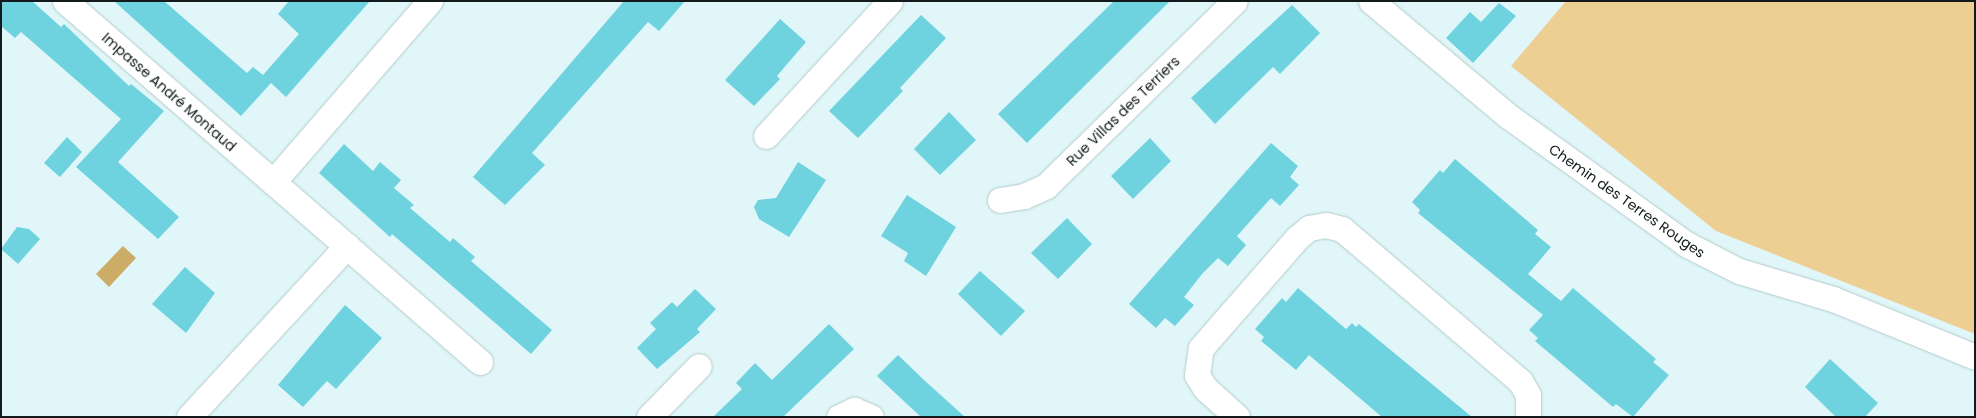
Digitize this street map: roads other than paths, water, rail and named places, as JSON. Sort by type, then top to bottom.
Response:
[{"type":"street","name":"Impasse André Montaud","points":[[65,1],[480,362]]},
{"type":"street","points":[[273,182],[430,1]]},
{"type":"street","points":[[766,136],[890,1]]},
{"type":"street","name":"Rue Villas des Terriers","points":[[1000,200],[1024,196],[1046,186],[1235,1]]},
{"type":"street","name":"Chemin des Terres Rouges","points":[[1371,1],[1523,127],[1658,226],[1712,260],[1766,281],[1833,299],[1975,357]]},
{"type":"street","points":[[1238,417],[1205,388],[1198,375],[1201,348],[1297,238],[1309,228],[1326,225],[1342,229],[1520,381],[1528,395],[1528,417]]},
{"type":"street","points":[[190,417],[346,246]]},
{"type":"street","points":[[649,417],[699,366]]},
{"type":"street","points":[[839,417],[854,410],[871,417]]}]
